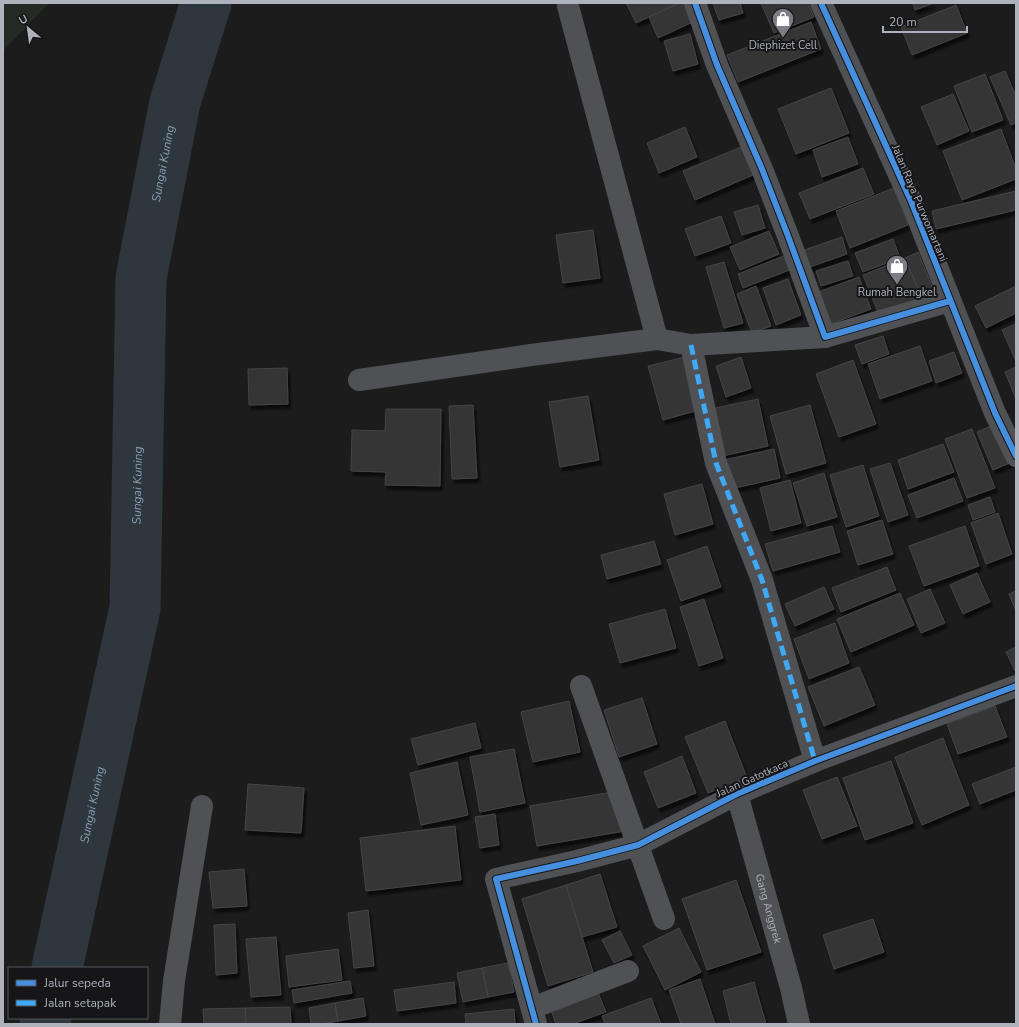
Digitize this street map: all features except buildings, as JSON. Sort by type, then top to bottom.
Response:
[{"type":"street","points":[[695,3],[716,65],[762,169],[825,337]]},
{"type":"street","name":"Jalan Raya Purwomartani","points":[[821,3],[911,201],[995,413],[1016,456]]},
{"type":"street","points":[[568,6],[657,339]]},
{"type":"street","points":[[359,380],[531,355],[657,339],[691,345],[825,337],[950,301]]},
{"type":"street","points":[[691,345],[716,464],[762,580],[815,761]]},
{"type":"street","points":[[581,686],[664,919]]},
{"type":"street","name":"Jalan Gatotkaca","points":[[534,1016],[496,879],[584,860],[638,845],[737,794],[815,761],[1016,686]]},
{"type":"street","name":"Gang Anggrek","points":[[737,794],[799,1024]]},
{"type":"street","points":[[170,1024],[174,981],[202,806]]},
{"type":"street","points":[[534,1016],[628,972]]},
{"type":"shaded area","points":[[3,3],[49,3],[3,51]]},
{"type":"waterway","name":"Sungai Kuning","points":[[57,967],[135,608],[141,278],[175,102],[206,3]]},
{"type":"waterway","name":"Sungai Kuning","points":[[45,1024],[46,1019]]},
{"type":"marked path","points":[[691,345],[716,463],[762,580],[815,761]]},
{"type":"cycle path","points":[[695,3],[717,65],[762,169],[825,337],[950,301]]},
{"type":"cycle path","points":[[821,3],[911,201],[995,413],[1016,456]]},
{"type":"cycle path","points":[[536,1024],[496,879],[577,861],[638,845],[737,794],[815,761],[1016,686]]},
{"type":"place","name":"Diephizet Cell","points":[[783,38]]},
{"type":"place","name":"Rumah Bengkel","points":[[897,286]]}]
